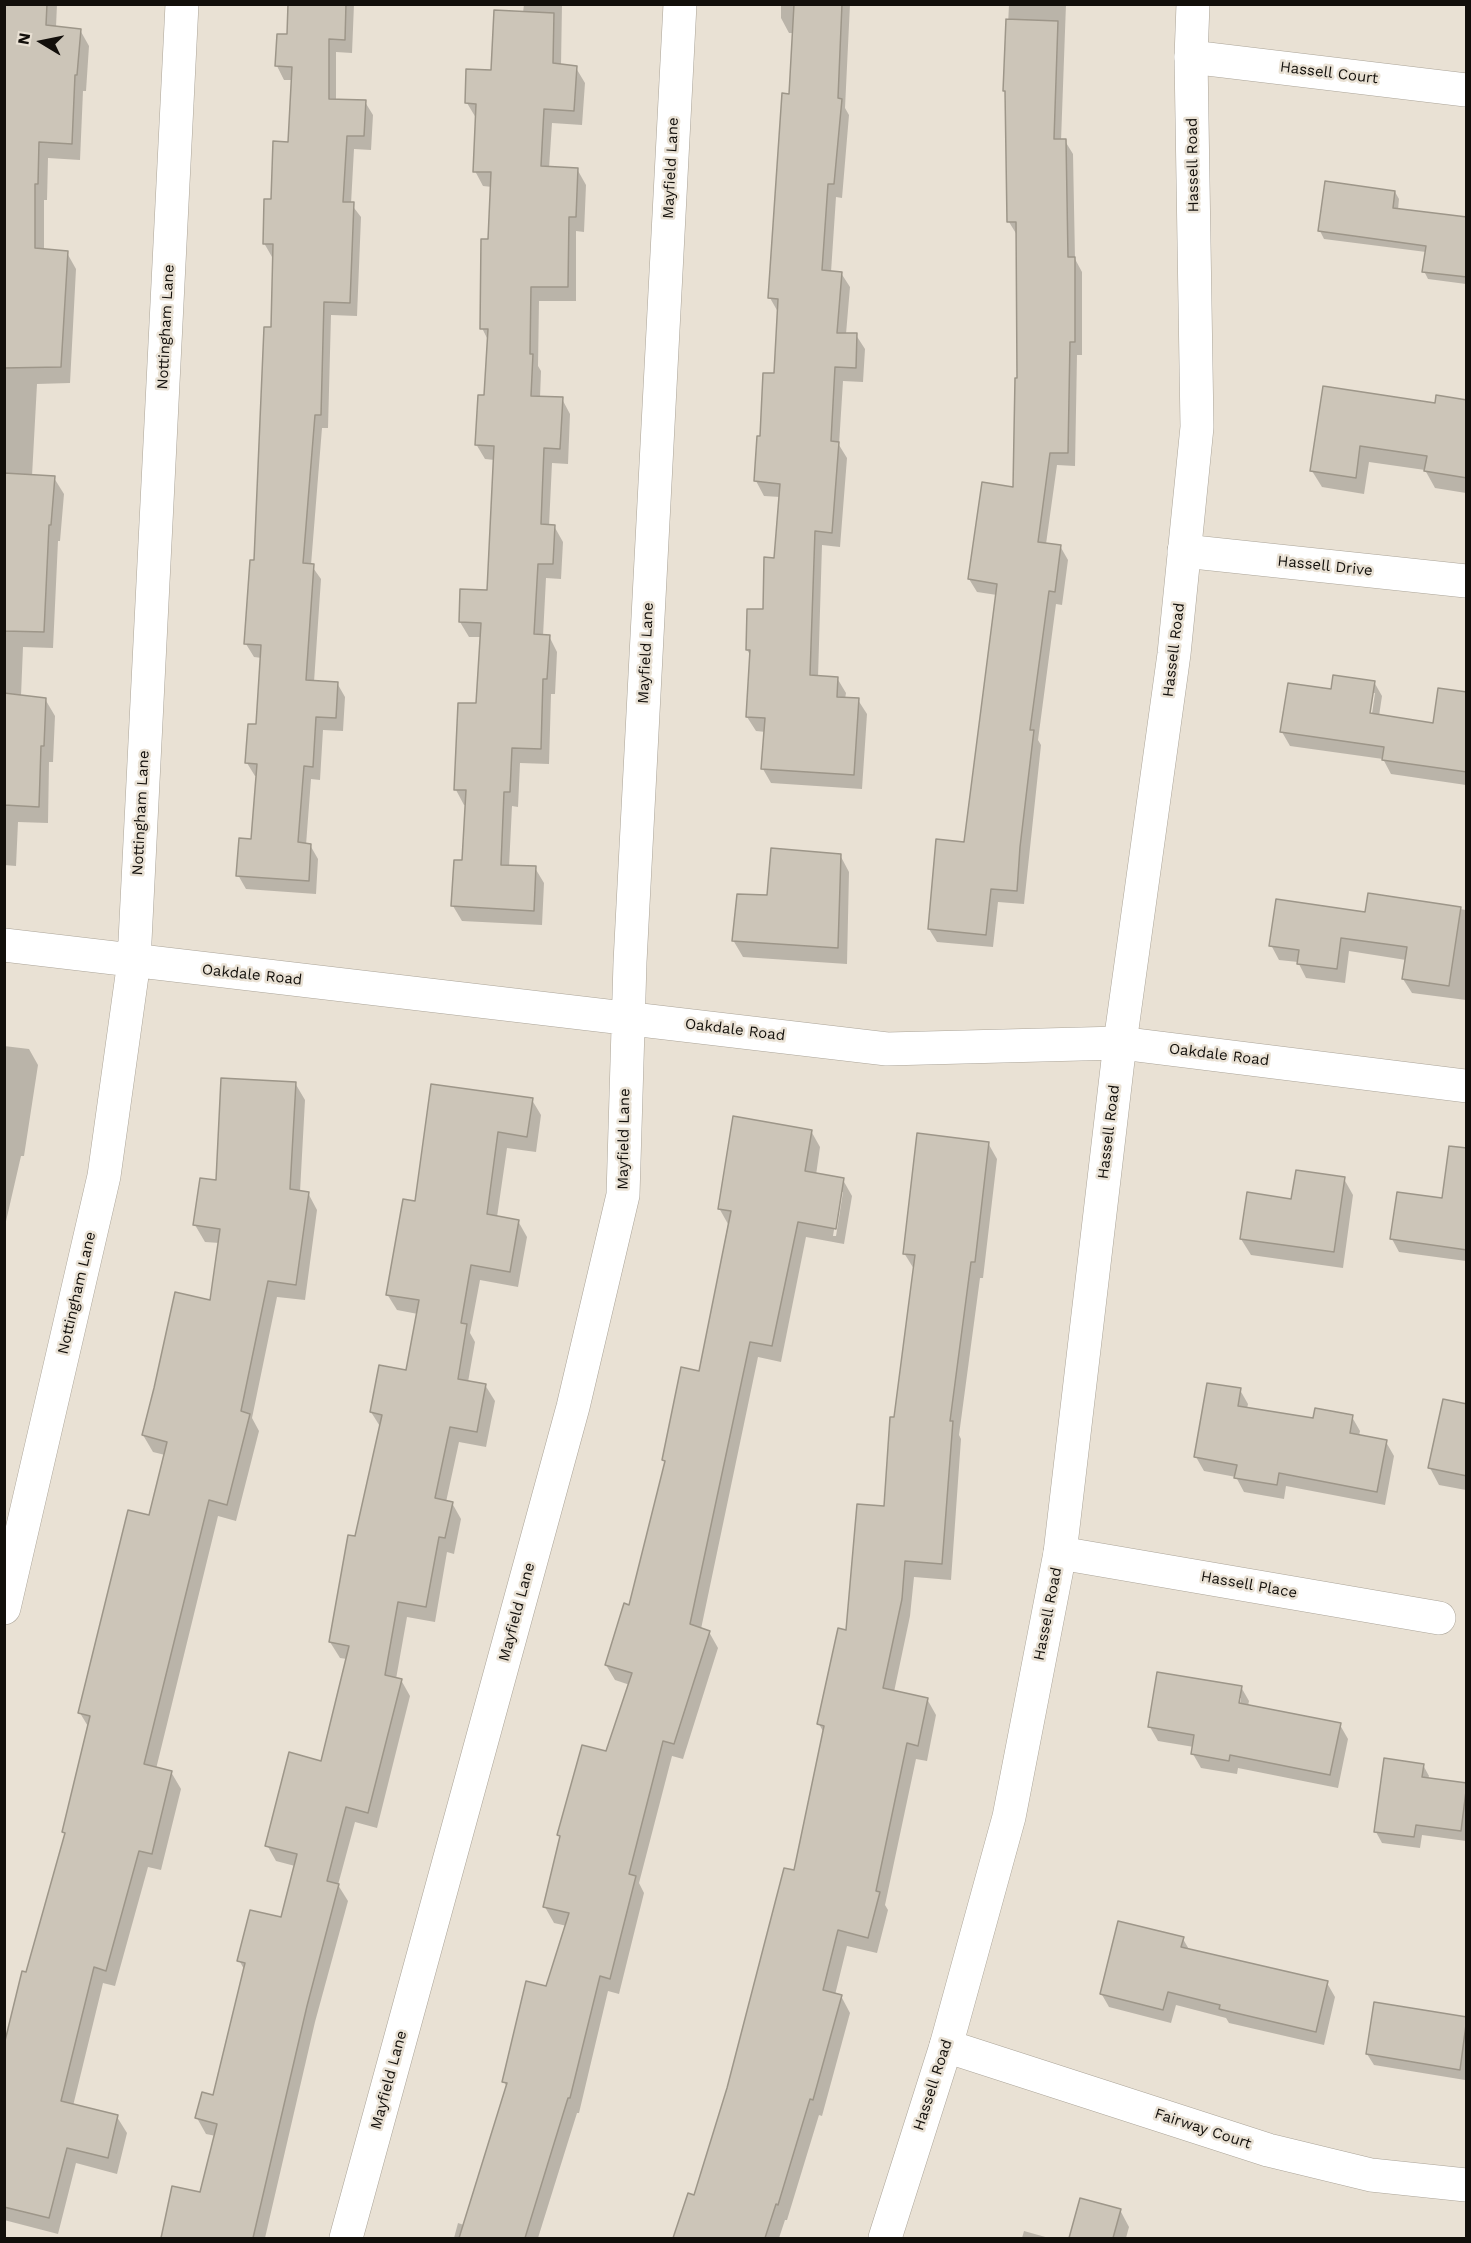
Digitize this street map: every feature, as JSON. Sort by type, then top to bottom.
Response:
[{"type":"street","name":"Nottingham Lane","points":[[4,1608],[104,1176],[134,961],[182,4]]},
{"type":"street","name":"Mayfield Lane","points":[[346,2238],[573,1407],[623,1196],[627,1017],[680,4]]},
{"type":"street","name":"Hassell Road","points":[[885,2238],[946,2046],[1009,1817],[1060,1553],[1120,1043],[1174,654],[1197,427],[1191,57],[1193,4]]},
{"type":"street","name":"Hassell Court","points":[[1191,57],[1467,90]]},
{"type":"street","name":"Hassell Drive","points":[[1184,551],[1467,581]]},
{"type":"street","name":"Oakdale Road","points":[[4,945],[887,1049],[1120,1043],[1467,1086]]},
{"type":"street","name":"Hassell Place","points":[[1060,1553],[1439,1618]]},
{"type":"street","name":"Fairway Court","points":[[946,2046],[1268,2150],[1371,2175],[1467,2185]]},
{"type":"building","points":[[4,4],[47,4],[46,25],[81,29],[77,75],[75,75],[72,144],[39,142],[38,184],[35,184],[35,248],[68,251],[61,367],[4,368]]},
{"type":"building","points":[[288,4],[346,4],[345,40],[329,39],[329,99],[366,100],[364,136],[347,136],[343,202],[354,202],[350,303],[324,302],[321,415],[315,415],[303,563],[314,564],[306,680],[338,682],[336,718],[316,717],[313,767],[304,766],[298,842],[311,844],[309,881],[236,876],[239,838],[251,839],[257,764],[245,763],[248,724],[256,724],[261,645],[244,644],[250,560],[254,560],[264,327],[271,327],[273,244],[263,244],[264,199],[271,199],[273,141],[288,142],[292,67],[275,66],[277,34],[287,34]]},
{"type":"building","points":[[794,4],[842,4],[838,98],[842,99],[834,184],[828,184],[822,270],[842,272],[837,333],[857,333],[856,368],[835,367],[831,441],[839,442],[832,533],[815,531],[810,675],[838,677],[837,697],[859,698],[854,775],[761,769],[765,718],[746,717],[750,650],[746,650],[747,609],[763,609],[764,557],[774,558],[780,484],[754,481],[757,436],[760,436],[763,373],[774,373],[778,299],[768,298],[782,93],[789,94]]},
{"type":"building","points":[[494,10],[554,13],[553,63],[577,66],[574,111],[544,109],[541,166],[578,168],[576,217],[569,217],[568,287],[531,287],[530,354],[533,354],[531,396],[563,397],[560,449],[544,448],[541,524],[555,525],[553,564],[538,564],[534,634],[550,635],[547,679],[543,679],[541,749],[512,748],[510,792],[504,792],[501,865],[536,866],[534,911],[451,906],[454,860],[462,860],[466,790],[454,790],[458,703],[476,703],[481,623],[459,622],[460,589],[487,590],[494,446],[475,445],[478,395],[484,395],[488,329],[480,329],[481,239],[488,239],[491,172],[473,172],[476,104],[465,103],[466,69],[491,70]]},
{"type":"building","points":[[1006,19],[1058,21],[1054,139],[1066,139],[1068,257],[1075,257],[1075,342],[1070,342],[1068,453],[1050,453],[1038,542],[1061,545],[1055,592],[1049,591],[1030,730],[1034,730],[1017,891],[991,889],[986,935],[928,929],[936,839],[964,842],[997,584],[968,579],[982,482],[1013,487],[1015,378],[1017,378],[1016,222],[1007,222],[1005,91],[1003,91]]},
{"type":"building","points":[[1325,181],[1395,191],[1393,208],[1467,217],[1467,277],[1422,272],[1426,246],[1318,231]]},
{"type":"building","points":[[1323,386],[1435,403],[1436,395],[1467,400],[1467,478],[1424,471],[1427,456],[1360,446],[1356,478],[1310,471]]},
{"type":"building","points":[[4,473],[55,476],[51,525],[49,525],[44,632],[4,631]]},
{"type":"building","points":[[1333,675],[1375,681],[1370,713],[1433,723],[1438,688],[1467,692],[1467,772],[1382,760],[1384,747],[1280,732],[1288,683],[1331,689]]},
{"type":"building","points":[[4,693],[46,698],[44,746],[41,746],[39,807],[4,805]]},
{"type":"building","points":[[771,848],[841,854],[838,948],[732,941],[737,894],[767,895]]},
{"type":"building","points":[[1368,893],[1461,907],[1449,986],[1402,979],[1407,947],[1341,938],[1337,969],[1297,964],[1299,950],[1269,946],[1276,899],[1365,912]]},
{"type":"building","points":[[221,1078],[296,1082],[290,1189],[309,1192],[296,1285],[268,1281],[241,1411],[250,1414],[227,1505],[209,1500],[144,1764],[172,1771],[152,1854],[139,1851],[106,1971],[94,1967],[61,2101],[118,2115],[108,2158],[67,2148],[49,2218],[4,2207],[4,2045],[22,1971],[26,1972],[65,1833],[62,1832],[90,1716],[78,1713],[128,1510],[149,1515],[167,1442],[142,1435],[175,1292],[210,1300],[220,1229],[193,1225],[200,1178],[216,1180]]},
{"type":"building","points":[[431,1084],[533,1098],[527,1137],[498,1132],[487,1214],[519,1220],[510,1272],[471,1265],[461,1323],[467,1324],[458,1379],[486,1384],[477,1432],[450,1427],[435,1498],[453,1502],[445,1538],[439,1537],[426,1607],[398,1602],[385,1675],[402,1679],[368,1813],[346,1807],[327,1881],[339,1884],[307,2006],[253,2238],[161,2238],[172,2186],[200,2192],[217,2124],[195,2118],[202,2092],[213,2095],[245,1963],[237,1961],[250,1910],[281,1917],[297,1854],[265,1846],[289,1752],[321,1761],[349,1646],[329,1642],[348,1535],[355,1536],[382,1415],[370,1412],[379,1365],[406,1370],[419,1300],[386,1295],[403,1199],[415,1201]]},
{"type":"building","points":[[733,1116],[812,1130],[805,1171],[844,1178],[836,1229],[798,1222],[772,1346],[750,1342],[690,1624],[710,1631],[674,1744],[663,1741],[629,1874],[636,1876],[610,1979],[600,1976],[570,2098],[568,2098],[525,2238],[459,2238],[507,2083],[502,2082],[526,1981],[546,1986],[569,1913],[543,1907],[560,1836],[557,1835],[582,1745],[606,1751],[632,1673],[605,1665],[624,1603],[629,1605],[665,1461],[662,1460],[681,1367],[699,1371],[731,1211],[718,1209]]},
{"type":"building","points":[[917,1133],[989,1142],[975,1262],[971,1262],[950,1421],[953,1421],[942,1564],[905,1561],[902,1599],[883,1688],[928,1698],[918,1746],[907,1743],[876,1891],[880,1892],[868,1938],[838,1930],[823,1990],[842,1995],[813,2100],[810,2099],[778,2205],[776,2204],[765,2238],[673,2238],[688,2193],[694,2195],[727,2088],[784,1868],[794,1870],[824,1726],[817,1724],[838,1628],[846,1630],[857,1504],[884,1506],[890,1417],[894,1417],[915,1255],[903,1254]]},
{"type":"building","points":[[1449,1146],[1467,1148],[1467,1250],[1390,1239],[1397,1192],[1442,1198]]},
{"type":"building","points":[[1296,1170],[1345,1177],[1334,1252],[1240,1239],[1247,1192],[1291,1199]]},
{"type":"building","points":[[1207,1383],[1241,1388],[1238,1406],[1313,1418],[1315,1408],[1353,1415],[1350,1433],[1387,1440],[1377,1492],[1279,1473],[1277,1485],[1234,1478],[1237,1465],[1194,1457]]},
{"type":"building","points":[[1443,1399],[1467,1404],[1467,1476],[1428,1468]]},
{"type":"building","points":[[1157,1672],[1242,1686],[1239,1703],[1341,1723],[1330,1775],[1230,1755],[1229,1761],[1191,1754],[1194,1735],[1148,1727]]},
{"type":"building","points":[[1384,1758],[1424,1764],[1422,1777],[1467,1783],[1461,1831],[1416,1825],[1414,1837],[1374,1832]]},
{"type":"building","points":[[1118,1921],[1184,1937],[1181,1947],[1328,1981],[1316,2032],[1219,2009],[1220,2005],[1168,1992],[1163,2010],[1100,1994]]},
{"type":"building","points":[[1374,2002],[1467,2017],[1460,2070],[1366,2054]]},
{"type":"building","points":[[1080,2198],[1121,2209],[1113,2238],[1069,2238]]}]
